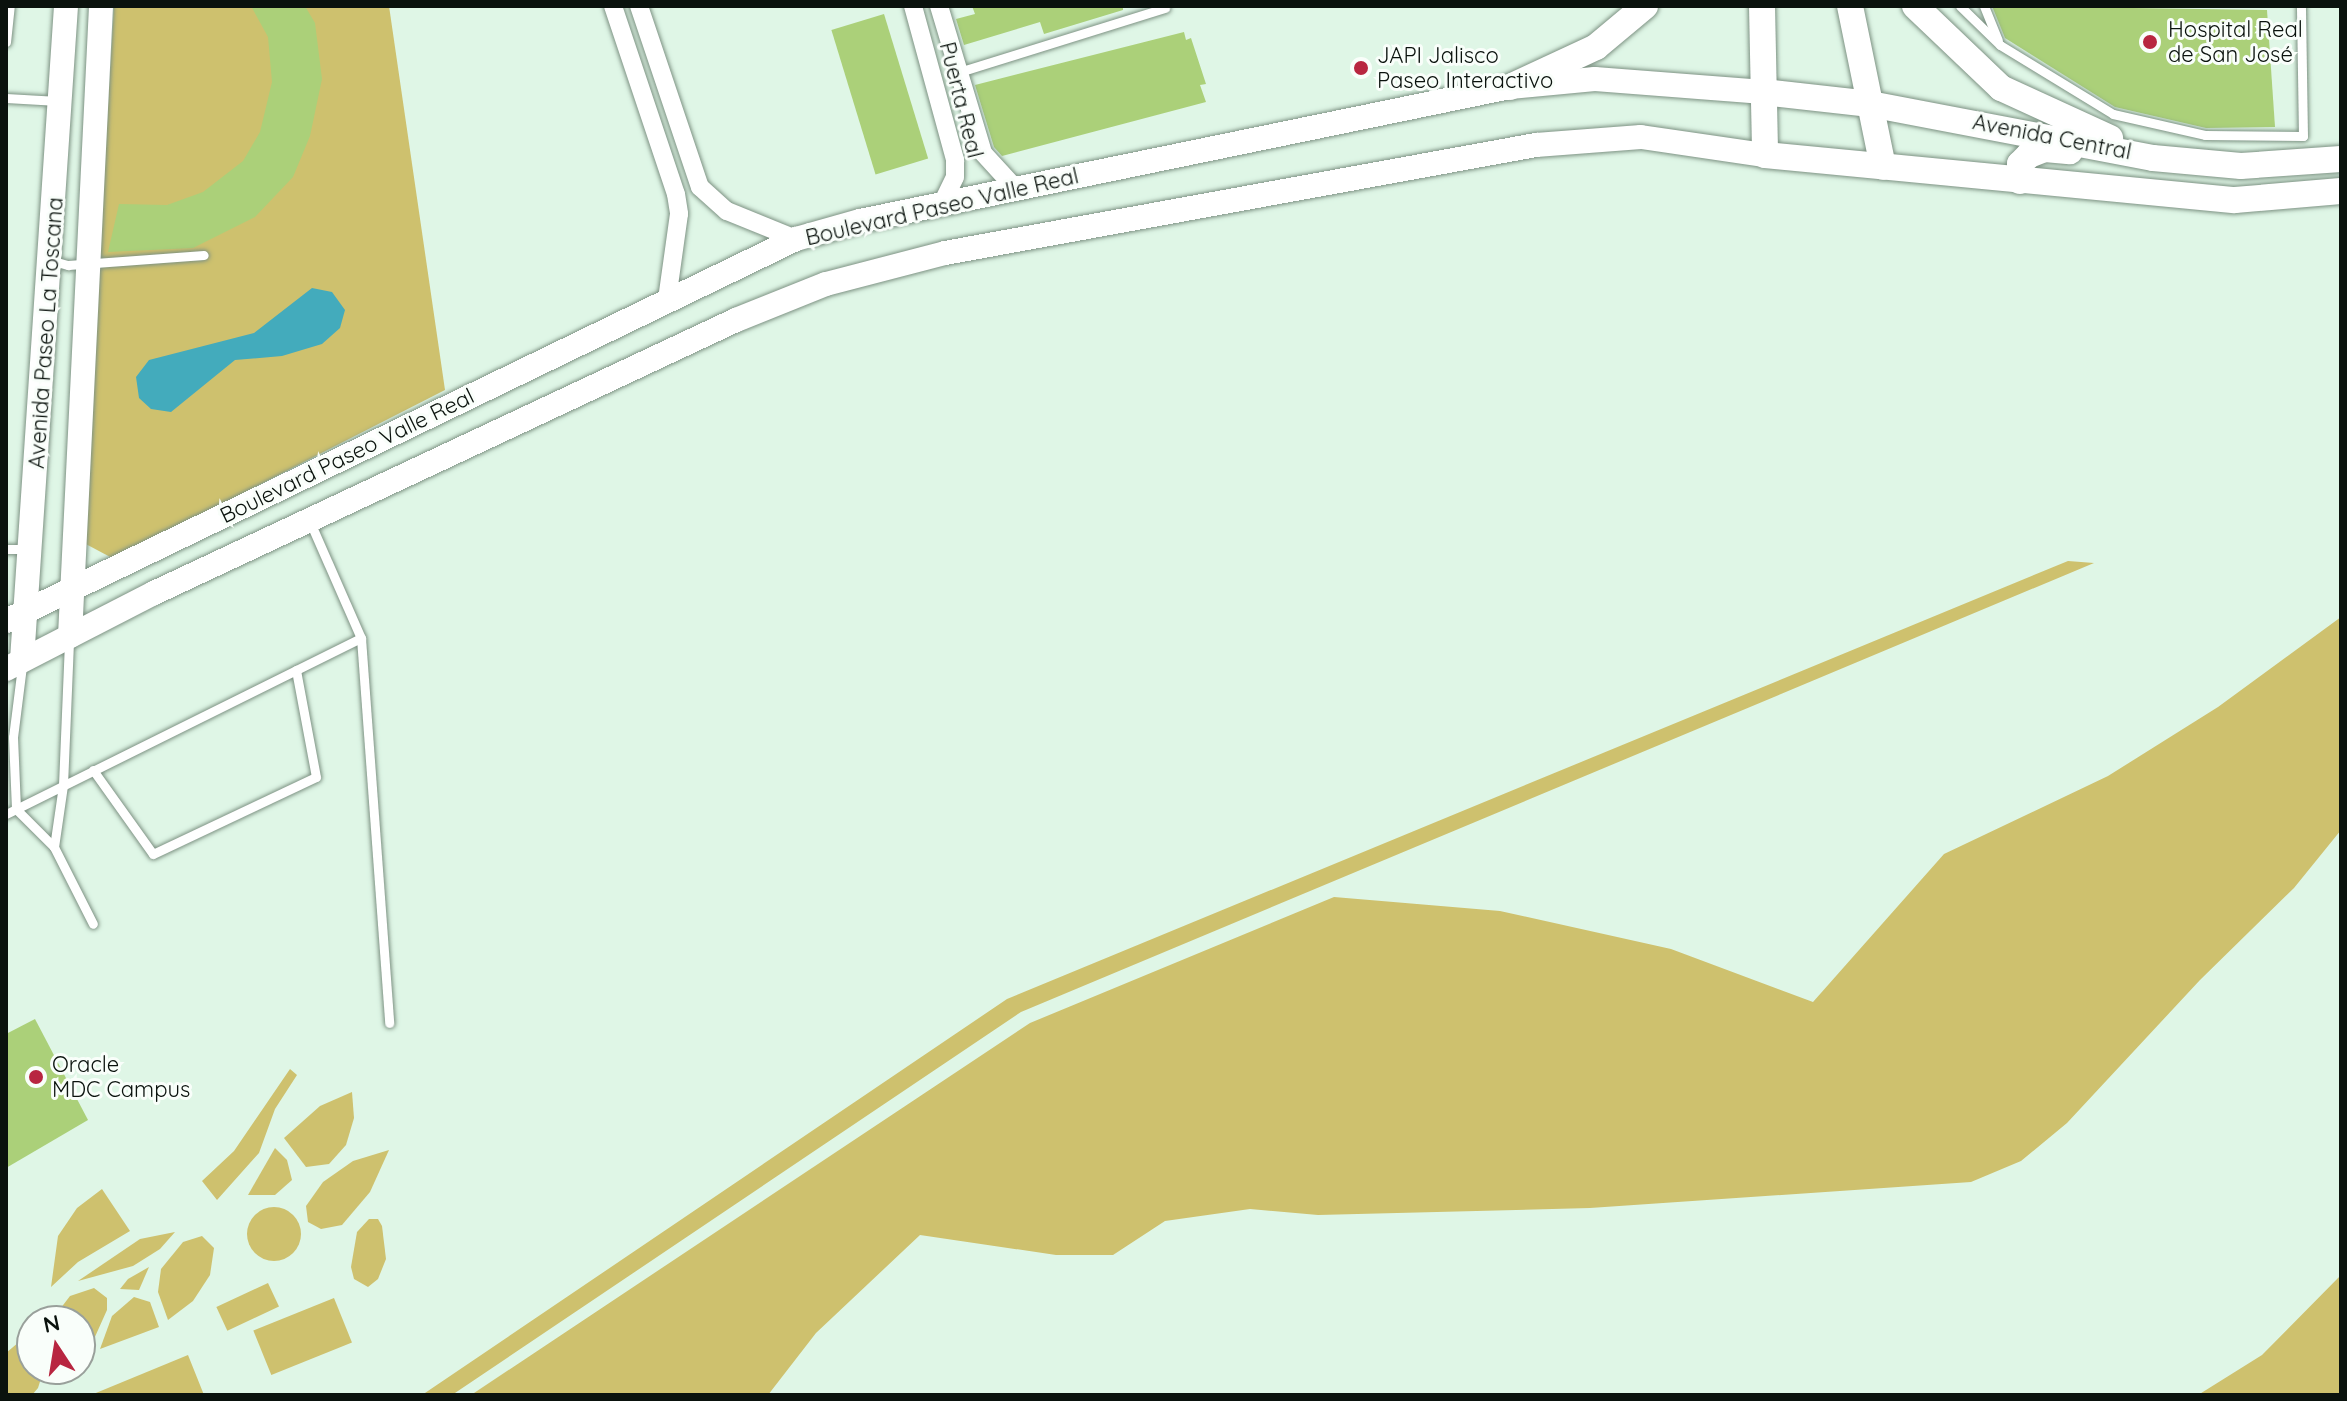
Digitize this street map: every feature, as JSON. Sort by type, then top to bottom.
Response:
[{"type":"main road","points":[[1510,87],[1596,47],[1645,6]]},
{"type":"main road","points":[[1762,6],[1765,155]]},
{"type":"main road","points":[[1850,6],[1883,167]]},
{"type":"main road","points":[[1915,6],[2001,88],[2153,158]]},
{"type":"main road","name":"Avenida Central","points":[[1763,92],[1870,104],[2153,158],[2241,166],[2341,159]]},
{"type":"main road","points":[[2020,181],[2020,164],[2045,149],[2153,158]]},
{"type":"main road","name":"Avenida Central","points":[[1765,155],[2235,200],[2341,191]]},
{"type":"street","name":"Avenida Paseo La Toscana","points":[[14,664],[18,549],[56,205],[66,6]]},
{"type":"street","name":"Avenida Paseo La Toscana","points":[[70,636],[86,262],[101,6]]},
{"type":"street","points":[[613,6],[676,194],[679,214],[667,299]]},
{"type":"street","points":[[639,6],[700,187],[727,211],[796,239]]},
{"type":"street","name":"Puerta Real","points":[[913,6],[955,160],[955,177],[942,204]]},
{"type":"street","name":"Puerta Real","points":[[939,6],[983,153],[1016,189]]},
{"type":"street","points":[[933,79],[959,72]]},
{"type":"street","name":"Boulevard Paseo Valle Real","points":[[15,617],[796,239],[942,204],[1510,87],[1595,79],[1763,92]]},
{"type":"street","name":"Boulevard Paseo Valle Real","points":[[14,664],[154,593],[736,320],[826,284],[945,253],[1591,138],[1641,137],[1765,155]]},
{"type":"street","points":[[56,205],[74,198],[90,206]]},
{"type":"lane","points":[[6,42],[10,6]]},
{"type":"lane","points":[[1960,6],[2000,45],[2113,114],[2205,135],[2303,136]]},
{"type":"lane","points":[[1984,6],[2000,45]]},
{"type":"lane","points":[[2301,6],[2303,163]]},
{"type":"lane","points":[[959,72],[1165,8]]},
{"type":"lane","points":[[6,98],[61,102]]},
{"type":"lane","points":[[50,260],[86,262],[204,255]]},
{"type":"lane","points":[[310,520],[361,638],[389,1023]]},
{"type":"lane","points":[[54,847],[63,785],[70,636]]},
{"type":"lane","points":[[11,812],[361,638]]},
{"type":"lane","points":[[11,812],[14,664]]},
{"type":"lane","points":[[93,770],[153,854],[316,777],[296,670]]},
{"type":"lane","points":[[11,812],[54,847],[93,924]]},
{"type":"shaded area","points":[[114,6],[389,6],[445,390],[114,559],[82,542]]},
{"type":"shaded area","points":[[2068,561],[2094,563],[1021,1012],[452,1395],[422,1395],[1007,999]]},
{"type":"shaded area","points":[[2341,617],[2341,830],[2294,888],[2200,980],[2067,1123],[2021,1161],[1971,1182],[1590,1208],[1318,1215],[1250,1209],[1165,1221],[1113,1255],[1056,1255],[920,1235],[816,1333],[768,1395],[471,1395],[1030,1023],[1334,897],[1500,911],[1671,949],[1813,1002],[1944,854],[2108,776],[2218,707]]},
{"type":"shaded area","points":[[290,1069],[297,1075],[275,1109],[259,1153],[217,1200],[202,1181],[234,1151]]},
{"type":"shaded area","points":[[352,1092],[354,1118],[346,1145],[329,1164],[306,1167],[284,1138],[320,1106]]},
{"type":"shaded area","points":[[275,1148],[287,1160],[292,1180],[275,1195],[248,1195]]},
{"type":"shaded area","points":[[389,1150],[370,1192],[342,1225],[321,1229],[308,1222],[306,1206],[323,1182],[353,1161]]},
{"type":"shaded area","points":[[102,1189],[130,1231],[78,1262],[51,1287],[58,1236],[77,1208]]},
{"type":"shaded area","points":[[274,1207],[293,1215],[301,1234],[293,1253],[274,1261],[255,1253],[247,1234],[255,1215]]},
{"type":"shaded area","points":[[369,1219],[378,1219],[382,1226],[386,1259],[378,1279],[368,1287],[354,1279],[351,1267],[357,1232]]},
{"type":"shaded area","points":[[175,1232],[160,1249],[133,1266],[78,1281],[140,1239]]},
{"type":"shaded area","points":[[202,1236],[214,1248],[210,1275],[193,1301],[168,1320],[158,1292],[161,1269],[183,1242]]},
{"type":"shaded area","points":[[149,1267],[139,1290],[120,1289],[128,1279]]},
{"type":"shaded area","points":[[2341,1275],[2341,1395],[2198,1395],[2262,1355]]},
{"type":"shaded area","points":[[268,1283],[279,1307],[227,1331],[216,1307]]},
{"type":"shaded area","points":[[94,1288],[107,1298],[107,1310],[96,1335],[96,1305],[63,1305],[70,1296]]},
{"type":"shaded area","points":[[134,1297],[150,1302],[159,1327],[100,1349],[112,1316]]},
{"type":"shaded area","points":[[334,1298],[352,1343],[271,1375],[253,1331]]},
{"type":"shaded area","points":[[16,1345],[16,1385],[39,1385],[32,1395],[6,1395],[6,1353]]},
{"type":"shaded area","points":[[188,1355],[204,1395],[91,1395]]},
{"type":"water","points":[[312,288],[332,292],[345,310],[340,328],[322,344],[282,356],[235,360],[171,412],[151,409],[139,398],[136,377],[149,360],[254,333]]},
{"type":"building","points":[[251,6],[305,6],[315,23],[322,79],[310,136],[293,177],[255,217],[193,248],[108,252],[119,204],[167,205],[203,192],[243,161],[260,132],[272,82],[268,37]]},
{"type":"building","points":[[972,6],[1123,6],[1123,10],[1044,34],[1040,22],[964,45],[956,19],[975,14]]},
{"type":"building","name":"Hospital Real de San José","points":[[1992,6],[2267,10],[2275,127],[2206,128],[2115,107],[2005,38]]},
{"type":"building","points":[[884,14],[928,158],[876,174],[831,30]]},
{"type":"building","points":[[1184,32],[1186,40],[1191,38],[1206,84],[1200,85],[1206,102],[1002,156],[994,147],[975,85]]},
{"type":"building","name":"Oracle MDC Campus","points":[[35,1019],[88,1120],[6,1168],[6,1034]]},
{"type":"place","name":"Hospital Real de San José","points":[[2150,42]]},
{"type":"place","name":"JAPI Jalisco Paseo Interactivo","points":[[1361,68]]},
{"type":"place","name":"Oracle MDC Campus","points":[[36,1077]]}]
